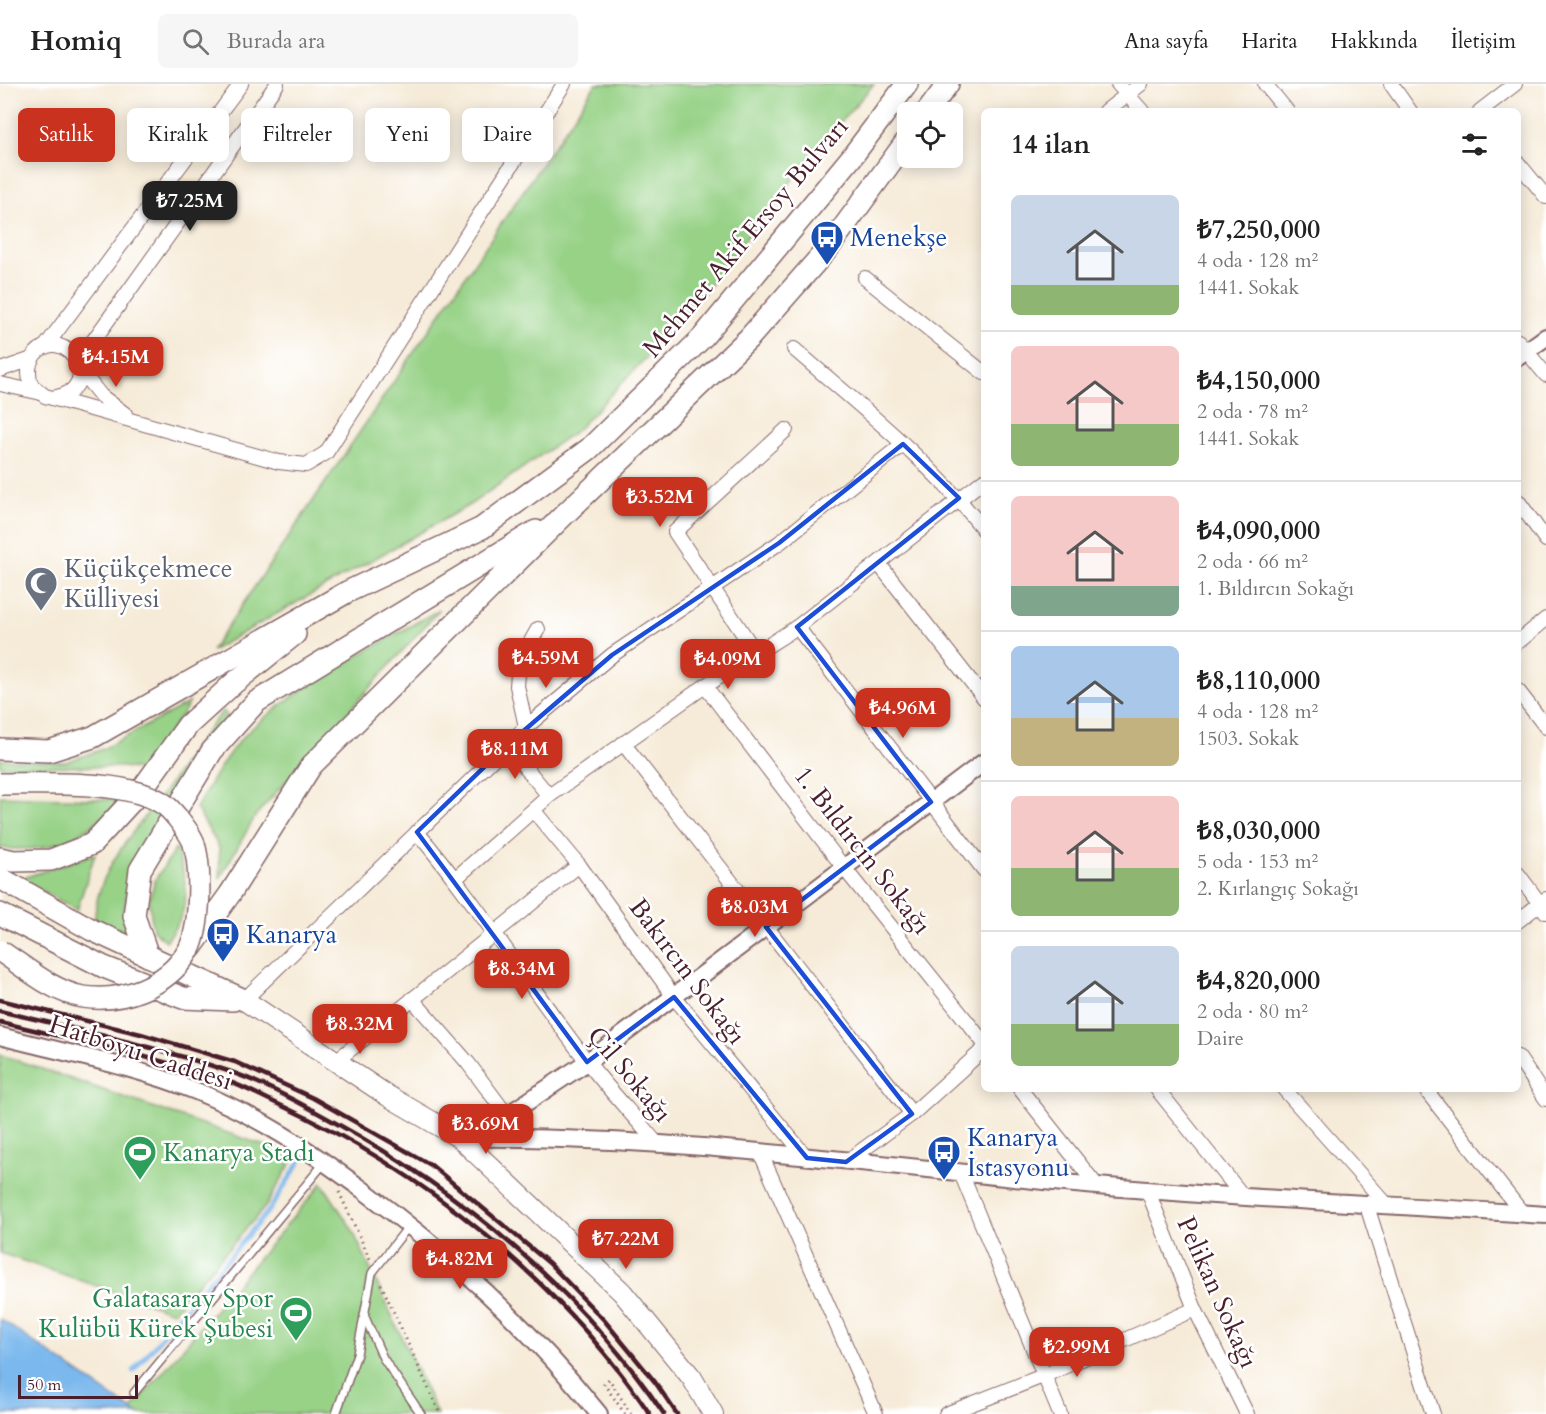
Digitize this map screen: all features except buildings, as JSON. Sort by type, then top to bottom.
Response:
[{"type":"main road","name":"Mehmet Akif Ersoy Bulvarı","points":[[347,592],[482,528],[589,448],[703,337],[851,158],[907,84]]},
{"type":"main road","points":[[934,102],[948,84]]},
{"type":"main road","points":[[0,951],[61,990],[84,997],[107,997],[138,992],[165,978],[188,952],[230,894],[311,766],[565,514],[749,338],[829,248],[897,154]]},
{"type":"main road","points":[[148,956],[134,916],[140,870],[212,751],[256,702],[565,514]]},
{"type":"main road","points":[[0,749],[49,751],[93,737],[347,592]]},
{"type":"main road","points":[[0,858],[14,861],[51,860],[92,844],[140,792],[188,725],[234,683],[347,592]]},
{"type":"main road","points":[[0,783],[96,785],[126,789],[165,805],[193,840],[200,882],[196,918],[188,952]]},
{"type":"main road","points":[[0,878],[92,930],[244,1000],[336,1061],[460,1138],[622,1292],[692,1378],[712,1414]]},
{"type":"main road","points":[[0,914],[104,968],[183,998],[244,1000]]},
{"type":"street","points":[[0,370],[32,359],[45,347],[241,84]]},
{"type":"street","points":[[53,398],[70,393],[76,387],[79,366],[277,84]]},
{"type":"street","points":[[0,384],[37,392],[279,462],[306,465],[326,453],[564,84]]},
{"type":"street","points":[[1118,84],[1139,108]]},
{"type":"street","points":[[1110,108],[1141,84]]},
{"type":"street","points":[[1265,84],[1285,108]]},
{"type":"street","points":[[1391,84],[1408,108]]},
{"type":"street","points":[[1484,108],[1515,84]]},
{"type":"street","points":[[1521,167],[1546,197]]},
{"type":"street","points":[[865,278],[981,371]]},
{"type":"street","points":[[1546,337],[1521,350],[1546,375]]},
{"type":"street","points":[[45,347],[61,346],[68,350],[101,396],[136,421]]},
{"type":"street","points":[[794,349],[903,444],[958,498],[981,526]]},
{"type":"street","points":[[32,359],[28,376],[37,392]]},
{"type":"street","points":[[756,653],[675,532],[786,430]]},
{"type":"street","points":[[244,1000],[525,727],[612,655],[779,543],[903,444]]},
{"type":"street","points":[[456,878],[549,796],[705,686],[798,627],[981,482]]},
{"type":"street","points":[[1521,505],[1546,540]]},
{"type":"street","points":[[879,564],[981,695]]},
{"type":"street","points":[[1521,640],[1546,619]]},
{"type":"street","points":[[798,627],[981,866]]},
{"type":"street","points":[[525,727],[517,686],[519,662],[538,629]]},
{"type":"street","name":"1. Bıldırcın Sokağı","points":[[705,686],[844,868],[981,1039]]},
{"type":"street","points":[[1521,695],[1546,727]]},
{"type":"street","points":[[623,743],[912,1114]]},
{"type":"street","points":[[507,745],[549,796]]},
{"type":"street","points":[[436,1124],[466,1122],[506,1114],[587,1062],[981,764]]},
{"type":"street","name":"Bakırcın Sokağı","points":[[534,811],[579,866],[674,997],[807,1158]]},
{"type":"street","name":"Çil Sokağı","points":[[417,832],[456,878],[493,934],[587,1062],[657,1144]]},
{"type":"street","points":[[336,1061],[579,866]]},
{"type":"street","points":[[1521,878],[1544,905],[1521,919]]},
{"type":"street","points":[[411,999],[468,1063],[506,1114]]},
{"type":"street","name":"Hatboyu Caddesi","points":[[0,1036],[98,1061],[195,1090],[260,1120],[296,1141],[410,1225],[482,1285],[542,1346],[598,1414]]},
{"type":"street","points":[[846,1162],[912,1114],[981,1052]]},
{"type":"street","points":[[1521,1062],[1546,1099]]},
{"type":"street","points":[[1022,1092],[1097,1186]]},
{"type":"street","points":[[1159,1092],[1242,1196]]},
{"type":"street","points":[[1291,1092],[1387,1205]]},
{"type":"street","points":[[1427,1092],[1523,1214]]},
{"type":"street","points":[[460,1138],[657,1144],[1097,1186],[1546,1215]]},
{"type":"street","points":[[489,1166],[484,1157],[487,1146],[501,1138]]},
{"type":"street","points":[[761,1154],[876,1414]]},
{"type":"street","points":[[961,1173],[1060,1414]]},
{"type":"street","name":"Pelikan Sokağı","points":[[1147,1189],[1195,1309],[1247,1414]]},
{"type":"street","points":[[1366,1203],[1433,1414]]},
{"type":"street","points":[[946,1414],[1043,1376],[1195,1309]]},
{"type":"lane","points":[[134,1393],[325,1162]]},
{"type":"lane","points":[[336,1414],[357,1354],[363,1314],[375,1270],[410,1225]]},
{"type":"lane","points":[[363,1314],[383,1358],[421,1414]]},
{"type":"path","points":[[325,1162],[440,1414]]},
{"type":"path","points":[[625,1414],[604,1384],[609,1379],[631,1414]]},
{"type":"highlighted area","points":[[903,444],[959,498],[797,627],[931,802],[766,927],[912,1114],[846,1162],[807,1158],[674,997],[587,1062],[417,832],[507,745],[612,655],[779,543]]},
{"type":"green space","points":[[596,84],[874,84],[816,150],[681,321],[577,430],[471,504],[211,651],[543,162],[553,162],[553,147]]},
{"type":"green space","points":[[440,609],[256,815],[220,878],[219,847],[196,808],[220,767],[242,738],[272,711],[318,679]]},
{"type":"green space","points":[[190,702],[144,771],[123,767],[0,766],[0,759],[65,762],[103,749]]},
{"type":"green space","points":[[223,711],[227,715],[209,738],[130,877],[124,912],[131,939],[95,921],[102,885],[120,851]]},
{"type":"green space","points":[[0,796],[125,800],[82,832],[68,839],[54,845],[21,849],[0,848]]},
{"type":"green space","points":[[176,848],[184,874],[186,897],[180,918],[166,941],[153,930],[149,900],[155,880]]},
{"type":"green space","points":[[95,854],[77,910],[20,879]]},
{"type":"green space","name":"Kanarya Stadı","points":[[0,1055],[295,1156],[266,1206],[173,1312],[0,1253]]},
{"type":"green space","name":"Galatasaray Spor Kulübü Kürek Şubesi","points":[[322,1183],[352,1229],[437,1414],[135,1414],[130,1411]]},
{"type":"water","points":[[0,1319],[138,1414],[0,1414]]},
{"type":"waterway","points":[[133,1371],[270,1209],[301,1160]]},
{"type":"railway","points":[[0,1000],[141,1034],[235,1062],[313,1098],[431,1165],[549,1263],[604,1320],[655,1382],[677,1414]]},
{"type":"railway","points":[[0,1011],[143,1046],[242,1076],[269,1087],[382,1150],[473,1213],[557,1286],[596,1326],[664,1414]]},
{"type":"railway","points":[[0,1022],[141,1056],[231,1082],[332,1131],[385,1162],[436,1196],[485,1234],[531,1275],[614,1365],[650,1414]]},
{"type":"place","name":"Menekşe","points":[[827,266]]},
{"type":"place","name":"Küçükçekmece Külliyesi","points":[[41,612]]},
{"type":"place","name":"Kanarya","points":[[223,963]]},
{"type":"place","name":"Kanarya Stadı","points":[[140,1181]]},
{"type":"place","name":"Kanarya İstasyonu","points":[[944,1181]]},
{"type":"place","name":"Galatasaray Spor Kulübü Kürek Şubesi","points":[[296,1342]]}]
